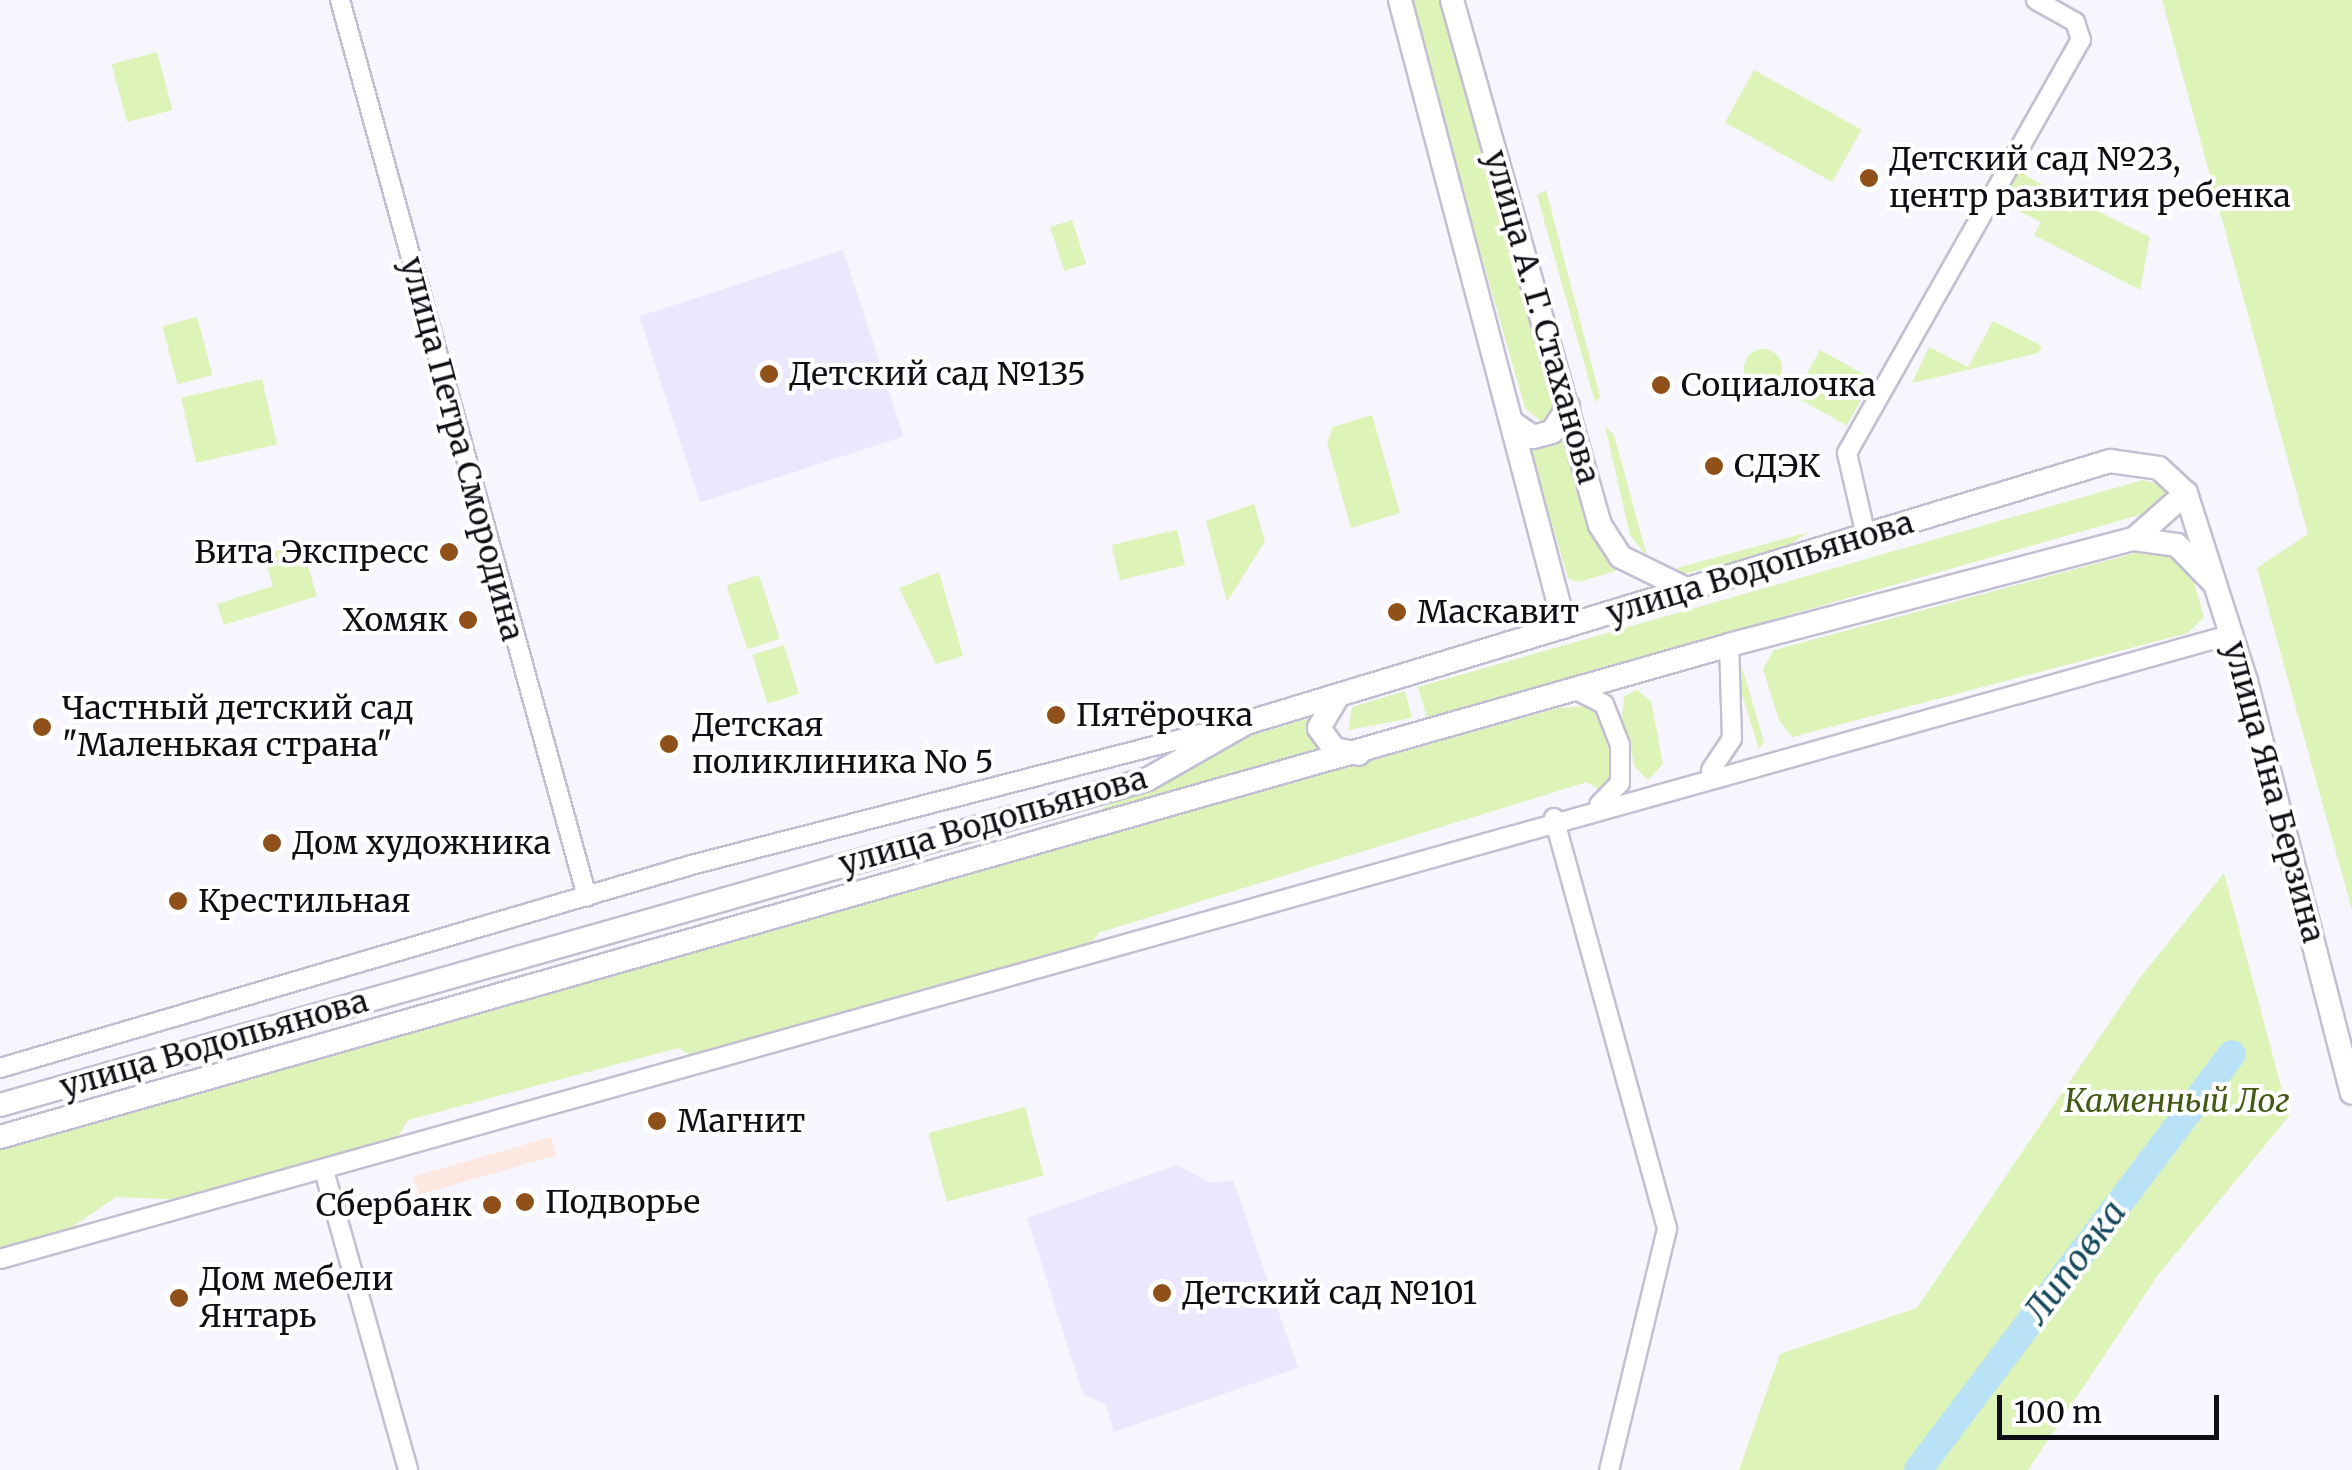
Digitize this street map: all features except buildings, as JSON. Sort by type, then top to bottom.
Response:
[{"type":"main road","name":"улица А. Г. Стаханова","points":[[1400,0],[1565,627]]},
{"type":"main road","name":"улица А. Г. Стаханова","points":[[1452,0],[1600,524],[1620,557],[1688,590]]},
{"type":"main road","points":[[1513,423],[1534,437],[1552,432],[1568,407]]},
{"type":"main road","name":"улица Водопьянова","points":[[0,1105],[1148,779],[1246,723],[2110,461],[2159,468],[2186,493],[2134,539]]},
{"type":"main road","name":"улица Яна Берзина","points":[[2186,493],[2233,634],[2352,1094]]},
{"type":"main road","name":"улица Водопьянова","points":[[0,1137],[1361,754],[1729,644],[2134,539],[2176,545],[2220,590]]},
{"type":"main road","points":[[1338,696],[1319,728],[1334,749],[1361,754]]},
{"type":"street","name":"улица Петра Смородина","points":[[340,0],[586,896]]},
{"type":"street","points":[[1866,536],[1847,453],[2081,40],[2075,22],[2036,0]]},
{"type":"street","points":[[0,1259],[325,1174],[1554,818],[2233,634]]},
{"type":"street","points":[[1698,778],[1725,760],[1732,740],[1729,644]]},
{"type":"street","points":[[1576,690],[1604,704],[1620,745],[1620,782],[1598,806]]},
{"type":"street","points":[[0,1068],[586,896],[1246,723]]},
{"type":"street","points":[[1554,818],[1667,1229],[1609,1470]]},
{"type":"street","points":[[325,1174],[408,1470]]},
{"type":"shaded area","name":"Детский сад №135","points":[[843,250],[904,436],[700,503],[639,316]]},
{"type":"shaded area","points":[[551,1137],[556,1155],[419,1195],[414,1176]]},
{"type":"shaded area","name":"Детский сад №101","points":[[1177,1165],[1211,1183],[1233,1180],[1298,1368],[1114,1432],[1106,1405],[1083,1394],[1027,1218]]},
{"type":"green space","points":[[1408,0],[1446,0],[1555,387],[1555,416],[1542,422],[1525,408]]},
{"type":"green space","points":[[2162,0],[2352,0],[2352,910],[2257,568],[2308,534]]},
{"type":"green space","points":[[157,52],[173,110],[127,122],[112,64]]},
{"type":"green space","points":[[1754,70],[1862,130],[1832,182],[1725,122]]},
{"type":"green space","points":[[2021,160],[2026,176],[2150,237],[2140,290],[2034,235],[2041,222],[2013,208],[1991,215]]},
{"type":"green space","points":[[1546,190],[1600,397],[1595,402],[1537,195]]},
{"type":"green space","points":[[1072,220],[1086,264],[1064,271],[1050,227]]},
{"type":"green space","points":[[197,317],[213,375],[178,384],[162,326]]},
{"type":"green space","points":[[1993,321],[2042,346],[2038,353],[1912,383],[1929,347],[1968,367]]},
{"type":"green space","points":[[1763,349],[1776,355],[1782,368],[1776,381],[1763,387],[1750,381],[1744,368],[1750,355]]},
{"type":"green space","points":[[1820,350],[1872,379],[1847,425],[1794,396]]},
{"type":"green space","points":[[262,379],[277,444],[196,463],[181,398]]},
{"type":"green space","points":[[1372,415],[1400,513],[1351,528],[1327,443],[1333,427]]},
{"type":"green space","points":[[1605,426],[1614,435],[1647,556],[1630,535]]},
{"type":"green space","points":[[1566,435],[1596,536],[1616,571],[1578,582],[1568,578],[1529,446]]},
{"type":"green space","points":[[2143,480],[2167,487],[2164,508],[1427,718],[1418,687]]},
{"type":"green space","points":[[1254,504],[1265,541],[1227,602],[1206,521]]},
{"type":"green space","points":[[1177,530],[1185,565],[1120,580],[1112,545]]},
{"type":"green space","points":[[1809,532],[1776,553],[1678,575],[1677,568]]},
{"type":"green space","points":[[301,544],[317,596],[224,625],[217,604],[273,586],[264,555]]},
{"type":"green space","points":[[2154,548],[2180,558],[2193,579],[2204,617],[2188,633],[1792,737],[1779,720],[1763,669],[1774,650]]},
{"type":"green space","points":[[939,572],[963,656],[936,664],[899,588]]},
{"type":"green space","points":[[759,575],[780,639],[747,649],[727,586]]},
{"type":"green space","points":[[784,645],[799,694],[767,703],[752,655]]},
{"type":"green space","points":[[1740,660],[1764,742],[1759,749],[1733,666]]},
{"type":"green space","points":[[1637,690],[1651,701],[1663,764],[1648,780],[1635,767],[1622,717],[1624,696]]},
{"type":"green space","points":[[1405,691],[1412,718],[1348,730],[1352,707]]},
{"type":"green space","points":[[1592,706],[1607,725],[1617,772],[1601,791],[1587,782],[1098,933],[1092,943],[692,1056],[678,1048],[408,1120],[397,1138],[188,1200],[116,1197],[68,1230],[0,1250],[0,1148],[1558,708]]},
{"type":"green space","points":[[1313,717],[1310,735],[1322,751],[1092,813],[1253,735]]},
{"type":"green space","name":"Каменный Лог","points":[[2224,873],[2289,1116],[2158,1275],[2028,1470],[1739,1470],[1780,1354],[1917,1308],[2139,979]]},
{"type":"green space","points":[[1025,1107],[1043,1176],[947,1201],[928,1133]]},
{"type":"waterway","name":"Липовка","points":[[1918,1470],[2232,1054]]},
{"type":"place","name":"Детский сад №23, центр развития ребенка","points":[[1869,178]]},
{"type":"place","name":"Детский сад №135","points":[[769,374]]},
{"type":"place","name":"Социалочка","points":[[1661,385]]},
{"type":"place","name":"СДЭК","points":[[1714,466]]},
{"type":"place","name":"Вита Экспресс","points":[[449,552]]},
{"type":"place","name":"Маскавит","points":[[1397,612]]},
{"type":"place","name":"Хомяк","points":[[468,620]]},
{"type":"place","name":"Пятёрочка","points":[[1056,715]]},
{"type":"place","name":"Частный детский сад \"Маленькая страна\"","points":[[42,727]]},
{"type":"place","name":"Детская поликлиника No 5","points":[[669,744]]},
{"type":"place","name":"Дом художника","points":[[272,843]]},
{"type":"place","name":"Крестильная","points":[[178,901]]},
{"type":"place","name":"Магнит","points":[[657,1121]]},
{"type":"place","name":"Подворье","points":[[525,1202]]},
{"type":"place","name":"Сбербанк","points":[[492,1205]]},
{"type":"place","name":"Детский сад №101","points":[[1162,1293]]},
{"type":"place","name":"Дом мебели Янтарь","points":[[179,1298]]}]
